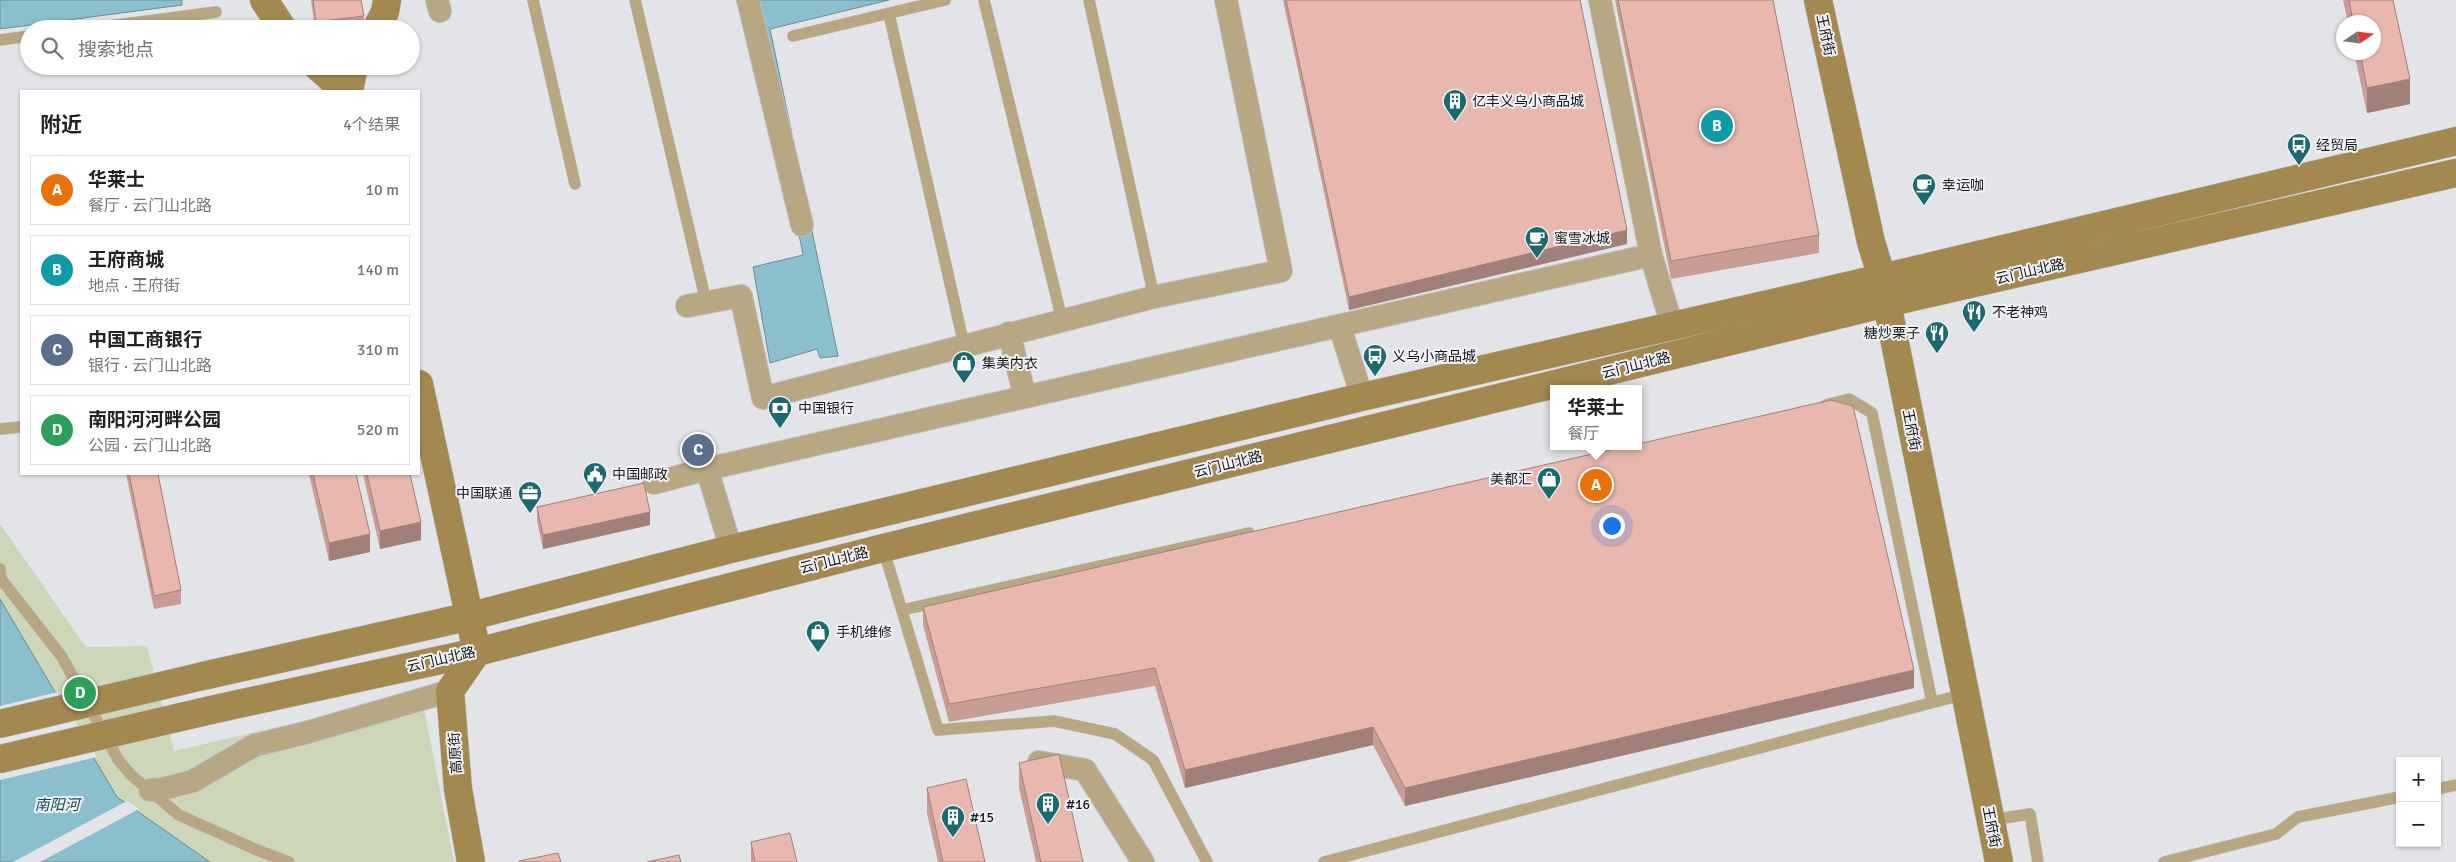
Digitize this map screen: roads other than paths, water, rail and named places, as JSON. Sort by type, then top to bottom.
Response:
[{"type":"main road","points":[[264,0],[277,20]]},
{"type":"main road","points":[[381,20],[385,12],[386,0]]},
{"type":"main road","name":"王府街","points":[[1818,0],[1871,242],[1884,290],[1999,862]]},
{"type":"main road","points":[[327,75],[344,90]]},
{"type":"main road","points":[[349,90],[352,75]]},
{"type":"main road","name":"云门山北路","points":[[0,758],[477,652],[2456,141]]},
{"type":"main road","name":"云门山北路","points":[[0,724],[470,616],[731,549],[1362,397],[1672,326],[1884,290],[2456,173]]},
{"type":"main road","points":[[420,389],[477,652],[450,691]]},
{"type":"main road","name":"高原街","points":[[450,691],[458,789],[470,862]]},
{"type":"street","points":[[748,0],[802,225]]},
{"type":"street","points":[[697,304],[741,296],[763,398],[1154,297],[1281,271],[1226,0]]},
{"type":"street","points":[[1600,0],[1651,255],[1672,326]]},
{"type":"street","points":[[654,484],[708,469],[1651,255]]},
{"type":"street","points":[[1340,326],[1362,397]]},
{"type":"street","points":[[1009,333],[1025,397]]},
{"type":"street","points":[[708,469],[731,549]]},
{"type":"street","points":[[150,790],[193,781],[255,744],[305,733],[450,691]]},
{"type":"street","points":[[1039,762],[1085,770],[1143,862]]},
{"type":"lane","points":[[533,0],[575,184]]},
{"type":"lane","points":[[636,0],[697,304]]},
{"type":"lane","points":[[793,36],[945,0]]},
{"type":"lane","points":[[984,0],[1062,320]]},
{"type":"lane","points":[[1088,0],[1154,297]]},
{"type":"lane","points":[[156,20],[216,12]]},
{"type":"lane","points":[[889,14],[964,345]]},
{"type":"lane","points":[[0,40],[20,37]]},
{"type":"lane","points":[[1811,408],[1849,400],[1872,413],[1932,702]]},
{"type":"lane","points":[[0,429],[20,428]]},
{"type":"lane","points":[[902,610],[1260,530]]},
{"type":"lane","points":[[883,548],[938,730],[1054,721],[1115,734],[1153,760],[1207,862]]},
{"type":"lane","points":[[0,569],[2,579],[62,657],[118,761],[132,776],[150,790],[160,801],[180,814],[257,850],[289,862]]},
{"type":"lane","points":[[1324,862],[1965,694]]},
{"type":"lane","points":[[2441,788],[2456,785]]},
{"type":"lane","points":[[2164,862],[2276,834],[2298,818],[2396,797]]},
{"type":"lane","points":[[1990,820],[2030,814],[2038,862]]},
{"type":"water","points":[[0,0],[182,0],[182,5],[68,20],[20,20],[20,26],[0,29]]},
{"type":"water","points":[[754,0],[889,0],[770,29],[838,356],[820,358],[817,349],[770,363],[753,267],[803,255]]},
{"type":"water","name":"南阳河","points":[[0,599],[117,797],[210,862],[0,862]]},
{"type":"place","name":"亿丰义乌小商品城","points":[[1455,122]]},
{"type":"place","name":"王府商城","points":[[1717,126]]},
{"type":"place","name":"经贸局","points":[[2299,166]]},
{"type":"place","name":"幸运咖","points":[[1924,206]]},
{"type":"place","name":"蜜雪冰城","points":[[1537,259]]},
{"type":"place","name":"不老神鸡","points":[[1974,333]]},
{"type":"place","name":"糖炒栗子","points":[[1937,354]]},
{"type":"place","name":"义乌小商品城","points":[[1375,377]]},
{"type":"place","name":"集美内衣","points":[[964,384]]},
{"type":"place","name":"中国银行","points":[[780,429]]},
{"type":"place","name":"中国工商银行","points":[[698,450]]},
{"type":"place","name":"华莱士","points":[[1596,485]]},
{"type":"place","name":"中国邮政","points":[[595,495]]},
{"type":"place","name":"美都汇","points":[[1549,500]]},
{"type":"place","name":"中国联通","points":[[530,514]]},
{"type":"place","name":"手机维修","points":[[818,653]]},
{"type":"place","name":"南阳河河畔公园","points":[[80,693]]},
{"type":"place","name":"#16","points":[[1048,825]]},
{"type":"place","name":"#15","points":[[953,838]]}]
